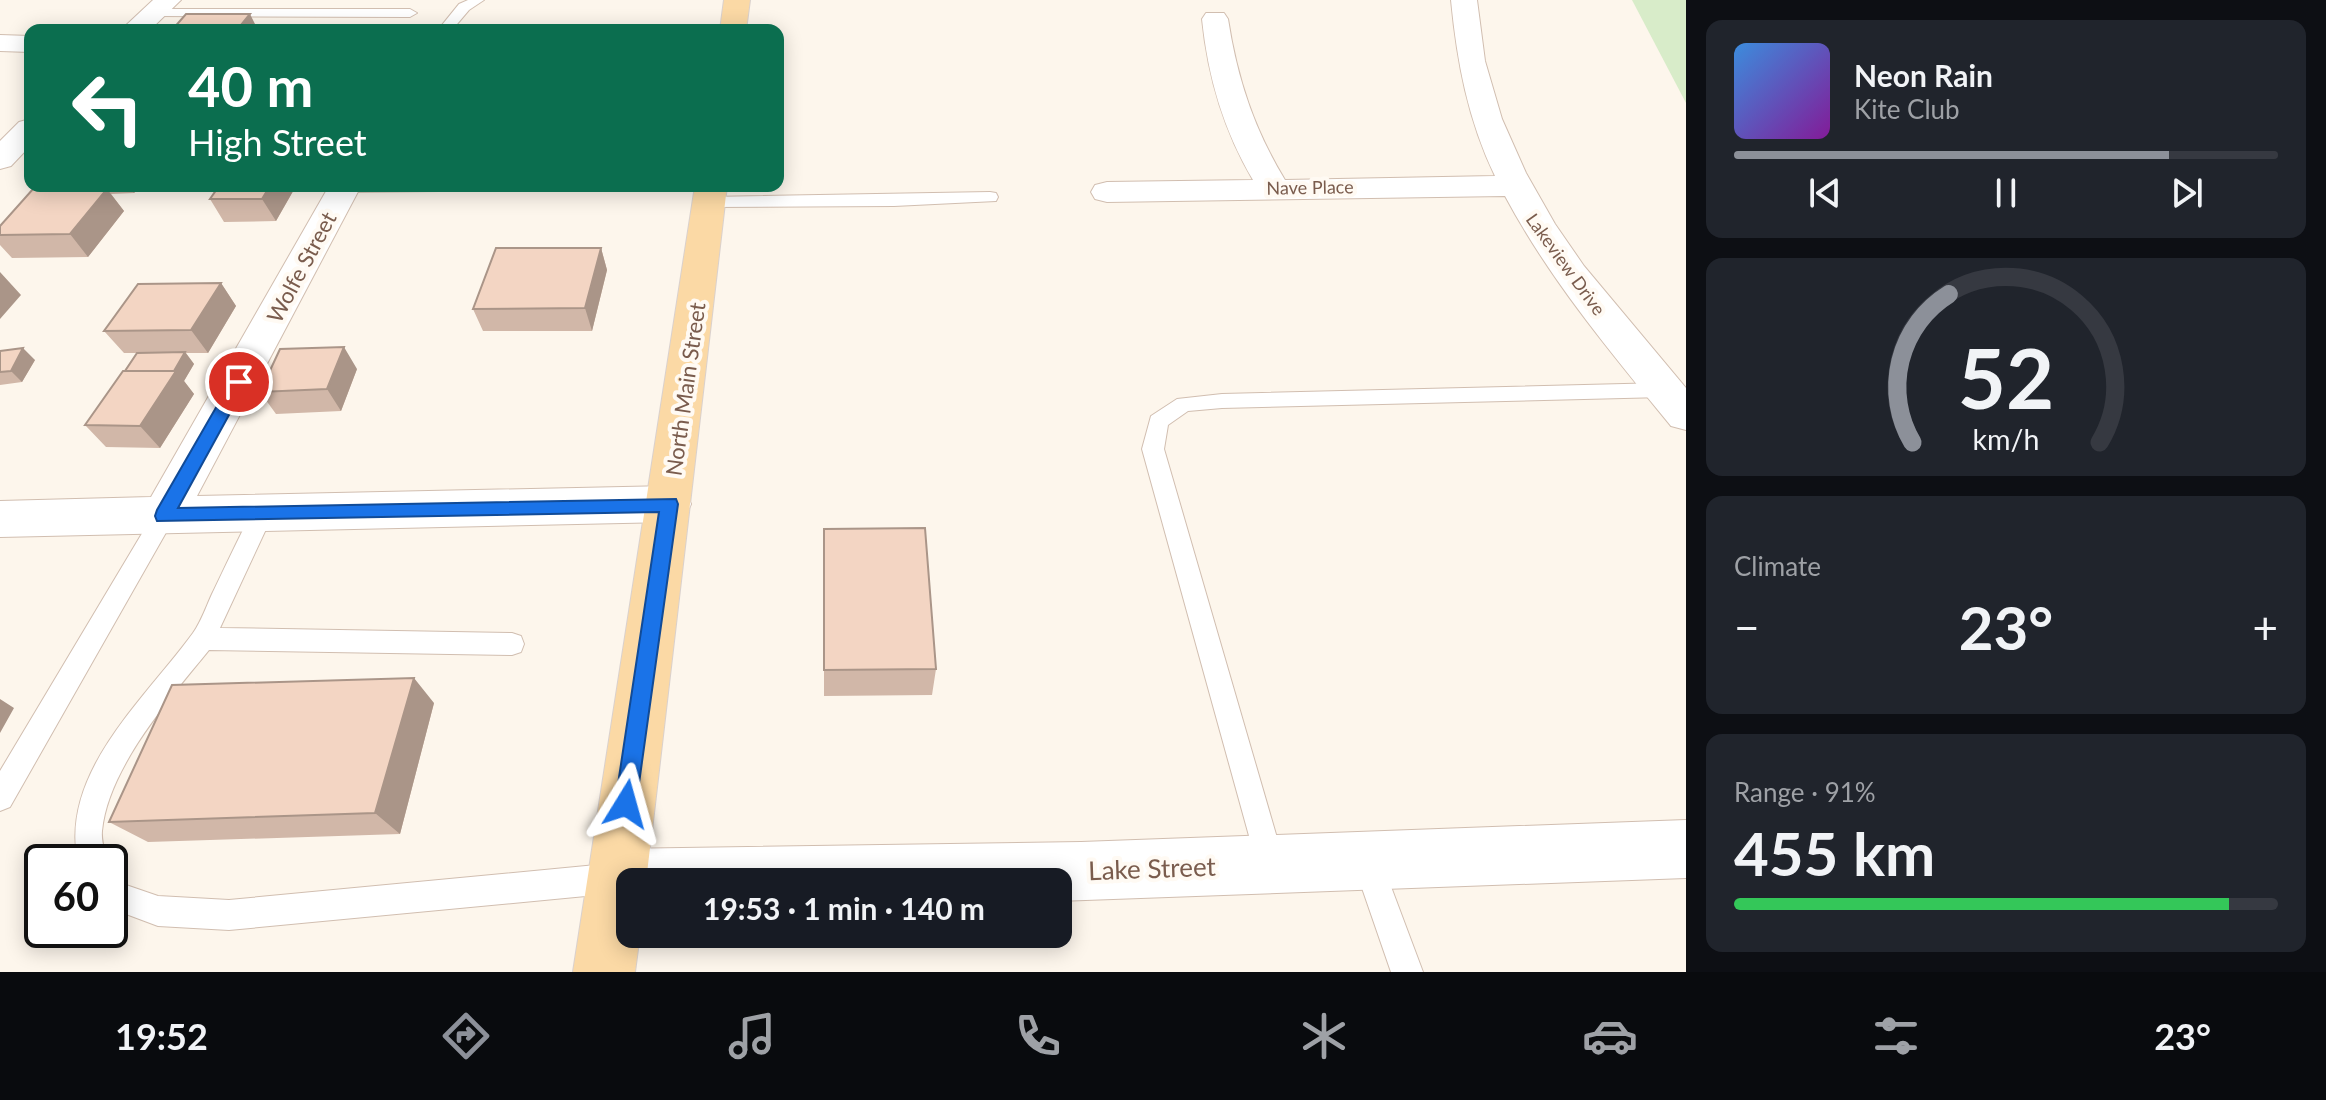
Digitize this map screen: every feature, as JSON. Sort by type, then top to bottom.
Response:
[{"type":"main road","points":[[734,24],[737,0]]},
{"type":"main road","name":"North Main Street","points":[[618,868],[710,194]]},
{"type":"main road","name":"North Main Street","points":[[604,972],[616,885]]},
{"type":"street","name":"Lakeview Drive","points":[[1464,0],[1467,47],[1475,86],[1488,128],[1514,186],[1566,269],[1675,403]]},
{"type":"street","points":[[141,24],[162,6]]},
{"type":"street","points":[[1215,19],[1224,83],[1241,127],[1274,188]]},
{"type":"street","points":[[0,43],[24,44]]},
{"type":"street","points":[[0,159],[24,134]]},
{"type":"street","name":"Nave Place","points":[[1107,192],[1514,186]]},
{"type":"street","name":"Wolfe Street","points":[[164,516],[342,192]]},
{"type":"street","points":[[0,519],[669,504]]},
{"type":"street","name":"Lake Street","points":[[1072,871],[1686,849]]},
{"type":"lane","points":[[450,24],[464,7],[478,0]]},
{"type":"lane","points":[[162,6],[410,13]]},
{"type":"lane","points":[[710,194],[894,201],[990,197]]},
{"type":"lane","points":[[1269,863],[1153,449],[1158,421],[1184,404],[1222,401],[1675,403]]},
{"type":"lane","points":[[90,844],[88,833],[94,800],[154,698],[203,639],[263,512]]},
{"type":"lane","points":[[0,797],[164,516]]},
{"type":"lane","points":[[203,639],[512,644]]},
{"type":"lane","points":[[1368,860],[1407,972]]},
{"type":"lane","points":[[128,900],[158,911],[229,915],[616,878]]},
{"type":"green space","points":[[1632,0],[1686,0],[1686,103]]},
{"type":"building","points":[[186,14],[250,14],[242,24],[177,24]]},
{"type":"building","points":[[30,192],[105,192],[70,234],[0,235],[0,226]]},
{"type":"building","points":[[215,192],[266,192],[262,199],[210,199]]},
{"type":"building","points":[[496,248],[601,248],[585,308],[473,309]]},
{"type":"building","points":[[221,283],[191,330],[104,331],[138,284]]},
{"type":"building","points":[[344,347],[327,389],[260,392],[280,349]]},
{"type":"building","points":[[23,348],[11,371],[0,372],[0,351]]},
{"type":"building","points":[[185,352],[174,371],[125,371],[137,353]]},
{"type":"building","points":[[123,371],[176,371],[140,426],[85,425]]},
{"type":"building","points":[[925,528],[936,669],[824,670],[824,529]]},
{"type":"building","points":[[414,678],[375,813],[109,822],[172,685]]},
{"type":"route","points":[[239,382],[164,516],[669,504],[626,804]]}]
